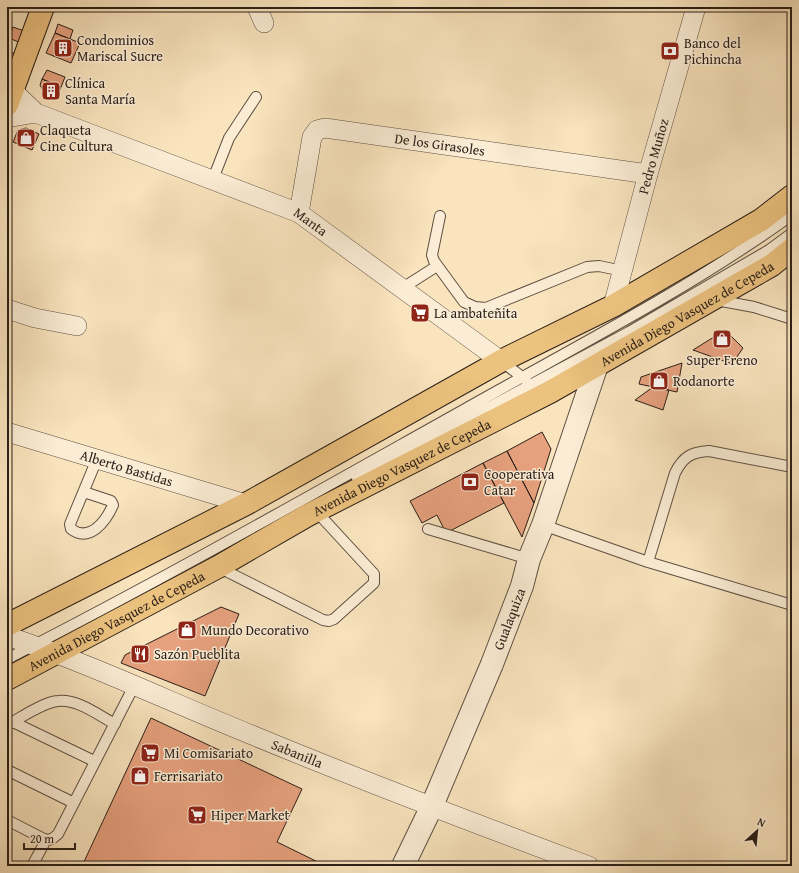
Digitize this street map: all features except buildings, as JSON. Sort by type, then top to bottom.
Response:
[{"type":"main road","points":[[9,95],[43,7]]},
{"type":"main road","points":[[7,625],[246,504],[501,361],[613,306],[761,220],[792,196]]},
{"type":"main road","name":"Avenida Diego Vasquez de Cepeda","points":[[7,679],[44,648],[218,567],[316,511],[541,388],[597,365],[772,265],[792,249]]},
{"type":"street","name":"Pedro Muñoz","points":[[613,306],[648,174],[696,7]]},
{"type":"street","name":"Manta","points":[[9,95],[36,114],[213,179],[300,213],[401,289],[501,361]]},
{"type":"street","name":"Manta","points":[[7,118],[36,114]]},
{"type":"street","name":"De los Girasoles","points":[[300,213],[312,137],[317,130],[325,128],[648,174]]},
{"type":"street","points":[[7,309],[35,318],[78,326]]},
{"type":"street","name":"Gualaquiza","points":[[404,866],[431,808],[492,664],[522,586],[529,559],[543,525],[597,365]]},
{"type":"street","name":"Alberto Bastidas","points":[[7,432],[246,504]]},
{"type":"street","name":"Sabanilla","points":[[7,636],[44,648],[135,684],[250,734],[431,808],[589,866]]},
{"type":"lane","points":[[213,179],[229,138],[256,97]]},
{"type":"lane","points":[[7,659],[44,648],[184,567],[677,290],[762,236],[792,215]]},
{"type":"lane","points":[[440,216],[432,255],[437,266],[464,302],[476,307],[486,308],[587,267],[598,266],[623,271]]},
{"type":"lane","points":[[7,666],[541,388],[629,332],[769,250],[792,233]]},
{"type":"lane","points":[[401,289],[437,266]]},
{"type":"lane","points":[[713,299],[754,308],[792,319]]},
{"type":"lane","name":"Manta","points":[[501,361],[522,377],[541,388]]},
{"type":"lane","points":[[648,562],[675,473],[680,463],[687,456],[697,452],[709,451],[792,467]]},
{"type":"lane","points":[[84,492],[111,500],[114,505],[108,517],[90,533],[76,534],[70,529],[70,524],[97,459]]},
{"type":"lane","points":[[218,567],[323,620],[328,621],[334,619],[374,583],[375,579],[374,574],[316,511]]},
{"type":"lane","points":[[543,525],[648,562],[792,605]]},
{"type":"lane","points":[[428,529],[529,559]]},
{"type":"lane","points":[[7,820],[46,840],[52,839],[58,834],[94,761],[135,684]]},
{"type":"lane","points":[[10,723],[47,704],[58,701],[71,702],[115,724]]},
{"type":"lane","points":[[10,723],[94,761]]},
{"type":"lane","points":[[7,770],[74,803]]},
{"type":"lane","points":[[32,866],[46,840]]},
{"type":"place","name":"Condominios Mariscal Sucre","points":[[63,48]]},
{"type":"place","name":"Banco del Pichincha","points":[[670,51]]},
{"type":"place","name":"Clínica Santa María","points":[[51,91]]},
{"type":"place","name":"Claqueta Cine Cultura","points":[[26,138]]},
{"type":"place","name":"La ambateñita","points":[[420,313]]},
{"type":"place","name":"Super Freno","points":[[722,339]]},
{"type":"place","name":"Rodanorte","points":[[659,381]]},
{"type":"place","name":"Cooperativa Catar","points":[[470,482]]},
{"type":"place","name":"Mundo Decorativo","points":[[187,630]]},
{"type":"place","name":"Sazón Pueblita","points":[[140,654]]},
{"type":"place","name":"Mi Comisariato","points":[[150,753]]},
{"type":"place","name":"Ferrisariato","points":[[140,776]]},
{"type":"place","name":"Hiper Market","points":[[197,815]]}]
